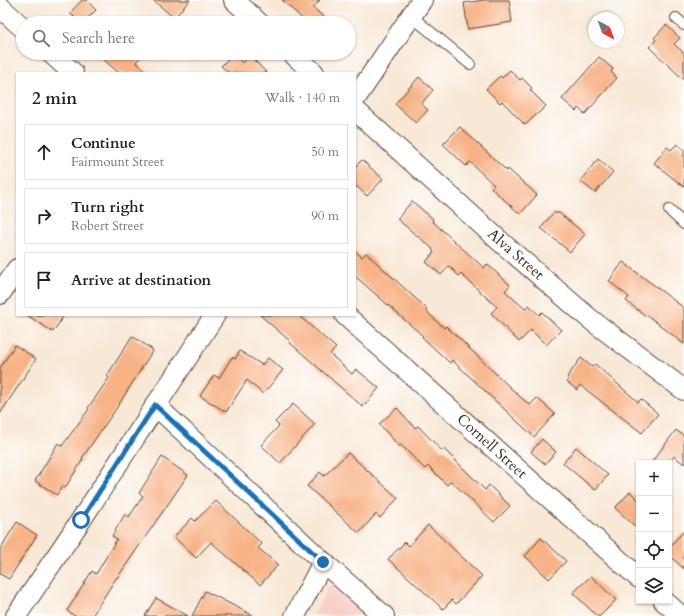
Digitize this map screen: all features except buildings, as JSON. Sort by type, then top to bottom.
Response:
[{"type":"street","points":[[234,0],[251,16]]},
{"type":"street","points":[[0,8],[16,22]]},
{"type":"street","points":[[356,98],[416,8]]},
{"type":"street","points":[[59,60],[72,72]]},
{"type":"street","points":[[300,60],[313,72]]},
{"type":"street","name":"Alva Street","points":[[356,111],[590,319],[684,390]]},
{"type":"street","points":[[0,294],[16,270]]},
{"type":"street","points":[[16,616],[81,520],[214,316]]},
{"type":"street","name":"Cornell Street","points":[[346,316],[636,575]]},
{"type":"street","points":[[155,405],[323,562],[384,616]]},
{"type":"street","points":[[295,616],[323,562]]},
{"type":"street","points":[[667,604],[681,616]]},
{"type":"lane","points":[[416,8],[448,47],[470,64]]},
{"type":"lane","points":[[669,210],[684,224]]},
{"type":"shaded area","points":[[330,583],[367,616],[313,616]]},
{"type":"route","points":[[81,520],[155,405],[323,562]]}]
